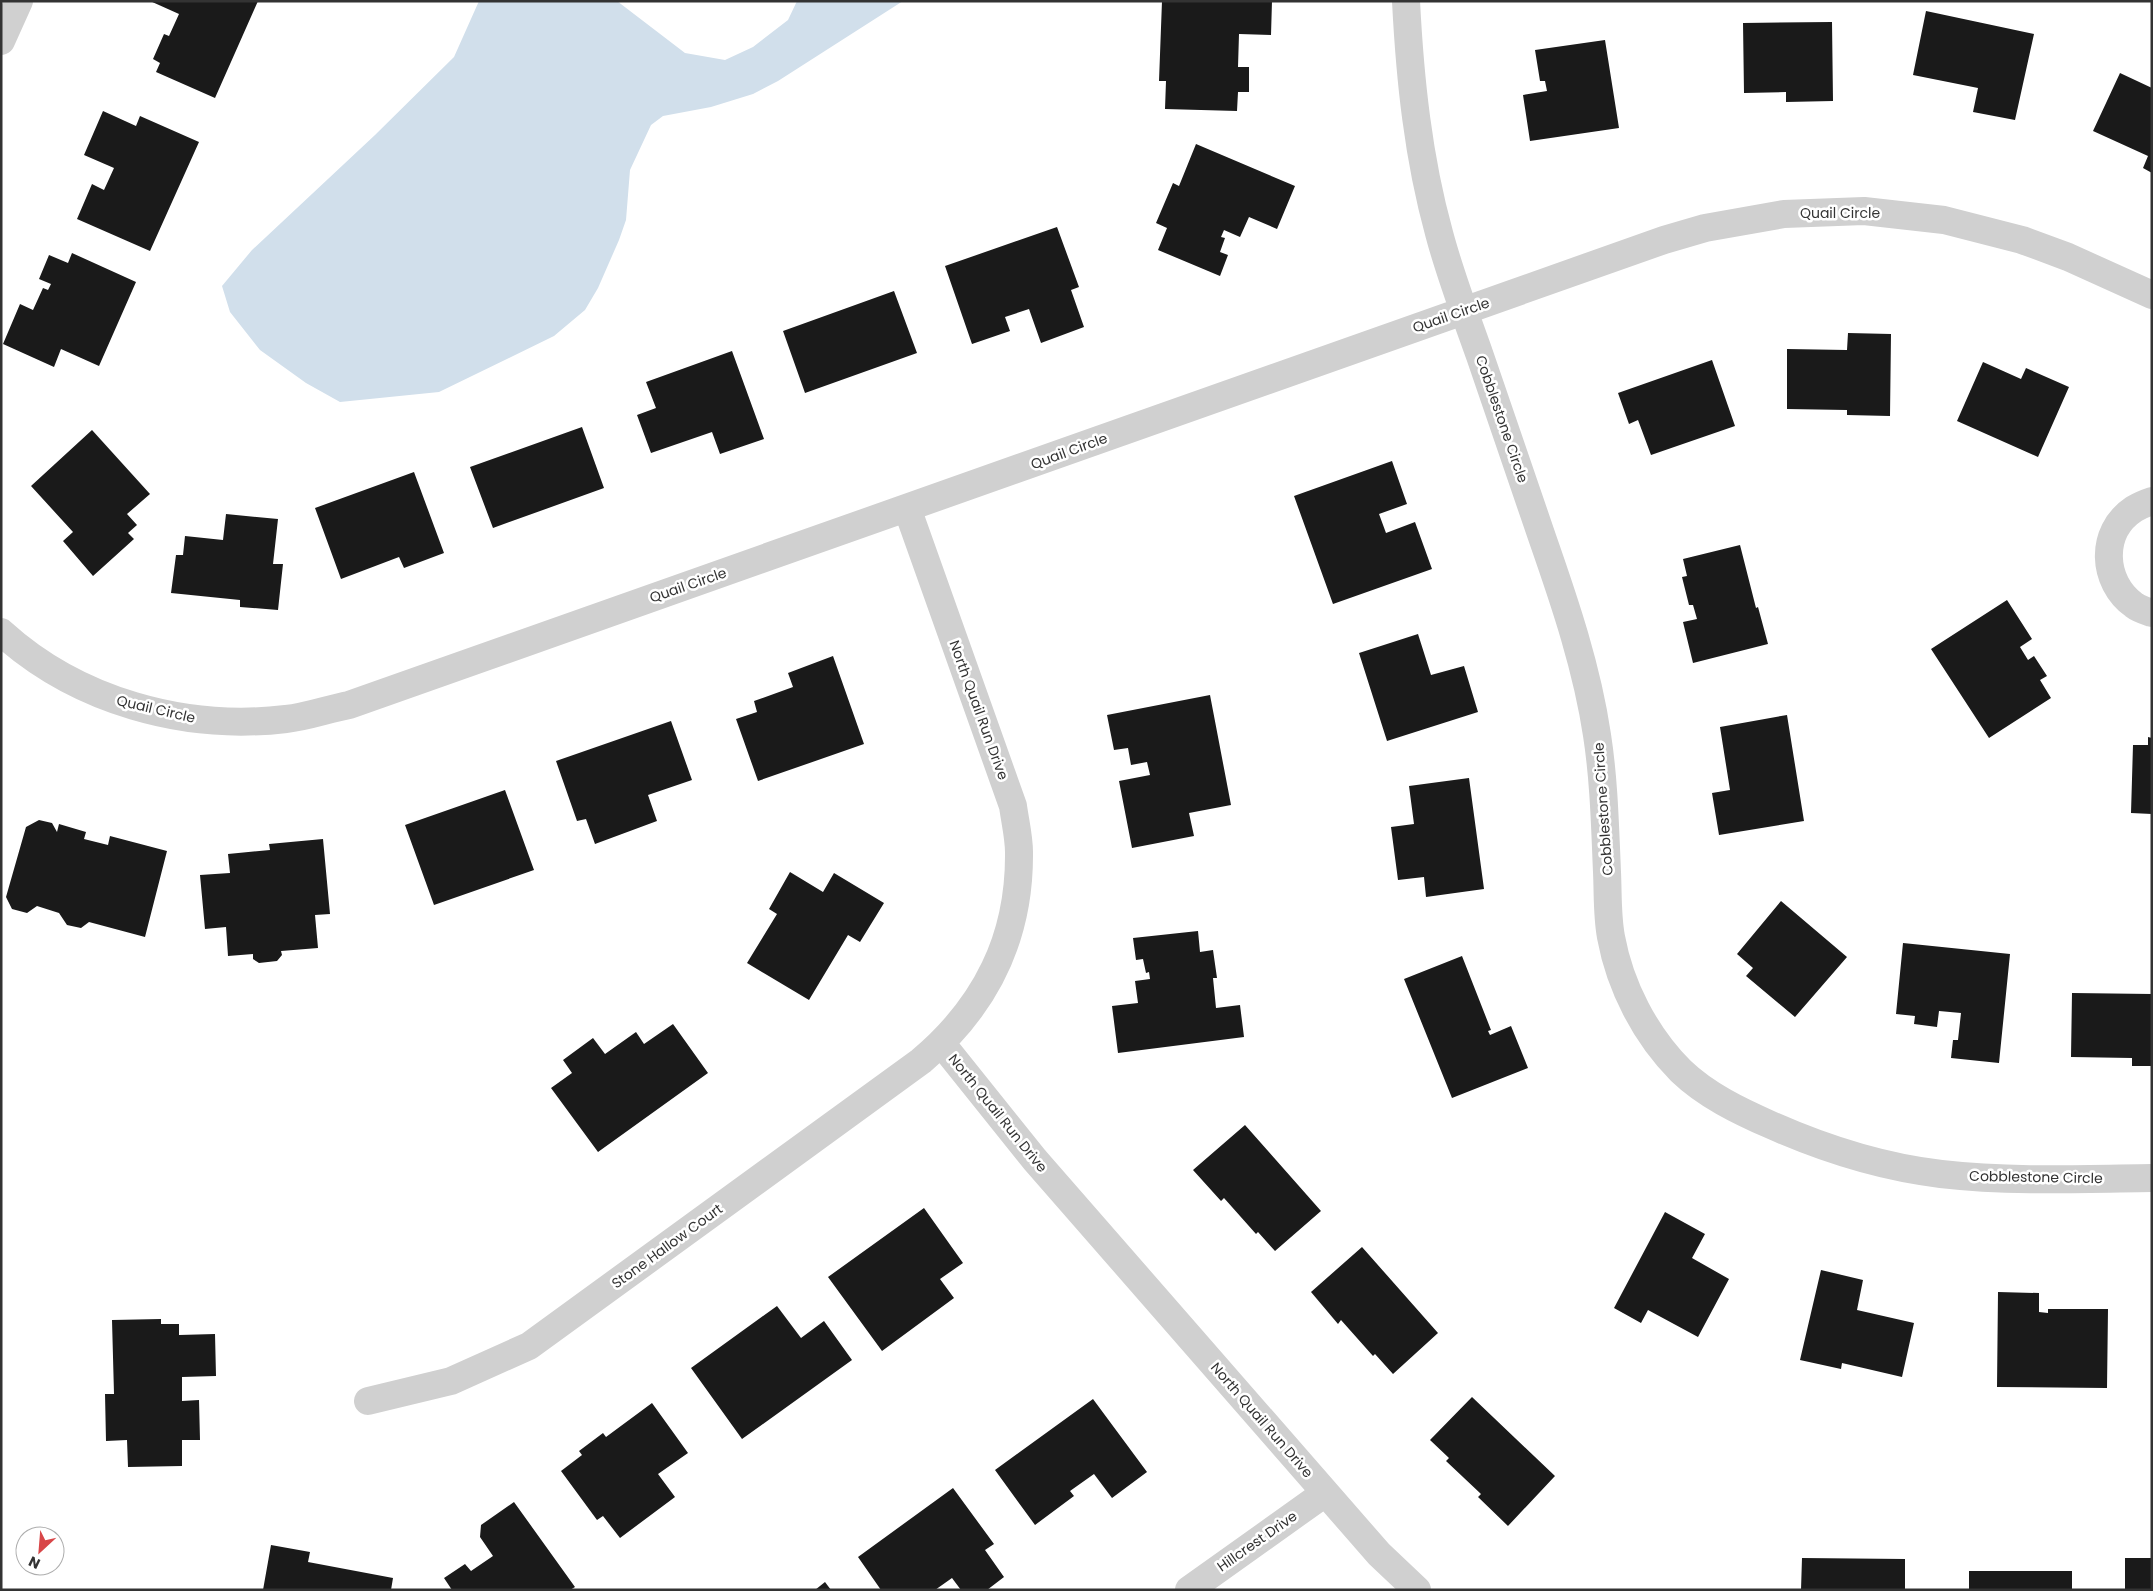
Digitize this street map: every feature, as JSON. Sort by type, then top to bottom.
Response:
[{"type":"street","points":[[1,41],[19,1]]},
{"type":"street","name":"Cobblestone Circle","points":[[1406,1],[1410,81],[1420,143],[1439,232],[1464,311],[1563,597],[1585,675],[1597,734],[1604,795],[1610,933],[1620,974],[1632,1002],[1659,1046],[1680,1070],[1703,1090],[1748,1114],[1794,1135],[1841,1152],[1890,1165],[1940,1174],[2007,1179],[2152,1178]]},
{"type":"street","name":"Quail Circle","points":[[1,632],[22,651],[67,680],[109,698],[171,716],[222,722],[287,719],[349,705],[1664,240],[1705,228],[1784,214],[1864,211],[1944,220],[2022,240],[2068,257],[2152,295]]},
{"type":"street","points":[[2152,501],[2134,509],[2120,522],[2111,539],[2108,558],[2112,577],[2121,594],[2135,606],[2152,613]]},
{"type":"street","name":"North Quail Run Drive","points":[[907,508],[1013,806],[1019,851],[1015,908],[1003,952],[976,1003],[942,1044],[1035,1160],[1379,1554],[1417,1590]]},
{"type":"street","name":"Stone Hallow Court","points":[[368,1401],[452,1381],[529,1346],[921,1062],[942,1044]]},
{"type":"street","name":"Hillcrest Drive","points":[[1189,1590],[1325,1493]]},
{"type":"shaded area","points":[[479,1],[617,1],[685,53],[725,60],[753,47],[788,20],[797,1],[903,1],[778,81],[753,94],[711,107],[663,116],[651,125],[630,170],[626,220],[598,288],[585,310],[554,336],[439,392],[340,402],[306,383],[260,350],[230,312],[222,286],[252,250],[375,135],[454,57]]},
{"type":"building","points":[[150,1],[258,1],[215,98],[156,72],[160,63],[153,59],[164,34],[169,36],[179,14]]},
{"type":"building","points":[[1162,1],[1272,1],[1271,35],[1239,34],[1238,67],[1249,67],[1249,92],[1238,92],[1237,111],[1165,109],[1166,81],[1159,81]]},
{"type":"building","points":[[1926,11],[2034,34],[2015,120],[1973,112],[1978,88],[1913,75]]},
{"type":"building","points":[[1832,22],[1833,101],[1786,102],[1786,92],[1744,93],[1743,23]]},
{"type":"building","points":[[1605,40],[1619,128],[1530,141],[1523,95],[1547,91],[1545,81],[1540,81],[1535,50]]},
{"type":"building","points":[[2120,73],[2152,88],[2152,173],[2143,168],[2148,156],[2093,131]]},
{"type":"building","points":[[103,111],[136,126],[140,116],[199,142],[150,251],[77,219],[92,184],[104,190],[114,168],[84,155]]},
{"type":"building","points":[[1196,144],[1295,186],[1277,229],[1249,217],[1240,237],[1224,230],[1221,237],[1225,238],[1220,252],[1228,255],[1220,276],[1158,250],[1167,228],[1156,223],[1173,183],[1179,186]]},
{"type":"building","points":[[1057,227],[1079,287],[1071,290],[1084,327],[1041,343],[1029,309],[1005,317],[1010,331],[972,344],[945,266]]},
{"type":"building","points":[[72,253],[136,282],[99,366],[61,349],[54,367],[3,344],[20,304],[33,310],[43,288],[48,290],[51,284],[39,279],[49,255],[68,263]]},
{"type":"building","points":[[894,291],[917,353],[805,393],[783,331]]},
{"type":"building","points":[[1848,333],[1891,334],[1890,416],[1847,415],[1847,410],[1787,409],[1787,349],[1847,350]]},
{"type":"building","points":[[732,351],[764,439],[720,454],[712,432],[651,453],[637,415],[656,408],[646,382]]},
{"type":"building","points":[[1712,360],[1735,426],[1651,455],[1638,420],[1629,424],[1618,393]]},
{"type":"building","points":[[1983,362],[2021,379],[2026,368],[2069,387],[2038,457],[1957,421]]},
{"type":"building","points":[[582,427],[604,488],[493,528],[470,467]]},
{"type":"building","points":[[92,430],[150,494],[127,514],[137,525],[128,533],[134,539],[93,576],[63,541],[73,532],[31,486]]},
{"type":"building","points":[[1392,461],[1407,504],[1379,514],[1386,533],[1415,522],[1432,569],[1333,604],[1294,496]]},
{"type":"building","points":[[414,472],[444,553],[404,568],[399,557],[341,579],[315,508]]},
{"type":"building","points":[[226,514],[278,519],[273,564],[283,564],[278,610],[240,607],[240,600],[171,593],[176,555],[183,555],[185,536],[223,540]]},
{"type":"building","points":[[1740,545],[1756,608],[1758,607],[1768,644],[1693,663],[1683,622],[1697,619],[1693,605],[1689,605],[1682,577],[1687,576],[1683,559]]},
{"type":"building","points":[[2007,600],[2032,639],[2020,647],[2028,660],[2034,656],[2047,676],[2040,680],[2051,698],[1989,738],[1931,649]]},
{"type":"building","points":[[1418,634],[1431,675],[1464,666],[1478,712],[1387,741],[1359,653]]},
{"type":"building","points":[[833,656],[864,744],[758,781],[736,719],[757,712],[754,701],[793,687],[788,673]]},
{"type":"building","points":[[1210,695],[1231,805],[1189,813],[1194,836],[1132,848],[1119,781],[1150,775],[1147,762],[1131,765],[1128,748],[1114,750],[1107,715]]},
{"type":"building","points":[[1787,715],[1804,821],[1719,835],[1712,793],[1730,790],[1720,727]]},
{"type":"building","points":[[671,721],[692,780],[648,795],[657,821],[595,844],[586,819],[577,821],[556,761]]},
{"type":"building","points":[[2148,737],[2152,738],[2152,814],[2131,813],[2133,745],[2148,745]]},
{"type":"building","points":[[1469,778],[1484,889],[1426,897],[1424,877],[1398,880],[1391,827],[1414,824],[1409,786]]},
{"type":"building","points":[[505,790],[534,870],[434,905],[405,825]]},
{"type":"building","points":[[39,820],[52,823],[57,832],[59,824],[86,832],[84,839],[108,845],[110,836],[167,851],[145,937],[89,922],[81,928],[67,925],[59,913],[37,906],[27,913],[12,909],[6,897],[26,827]]},
{"type":"building","points":[[323,839],[330,914],[315,915],[318,948],[281,951],[282,955],[277,961],[259,963],[253,959],[253,954],[228,956],[226,927],[205,929],[200,875],[230,873],[228,854],[270,850],[269,844]]},
{"type":"building","points":[[790,872],[823,892],[834,873],[884,903],[860,942],[848,935],[809,1000],[747,963],[777,914],[769,909]]},
{"type":"building","points":[[1781,901],[1847,957],[1795,1017],[1746,976],[1753,968],[1737,954]]},
{"type":"building","points":[[1198,931],[1200,952],[1213,950],[1217,978],[1213,978],[1216,1008],[1240,1005],[1244,1037],[1118,1053],[1112,1006],[1138,1003],[1135,981],[1150,979],[1149,972],[1146,973],[1143,959],[1136,960],[1133,938]]},
{"type":"building","points":[[1903,943],[2010,954],[1999,1063],[1951,1058],[1953,1040],[1958,1040],[1961,1013],[1939,1011],[1937,1027],[1914,1024],[1915,1016],[1896,1014]]},
{"type":"building","points":[[1462,956],[1491,1030],[1488,1031],[1490,1035],[1511,1026],[1528,1068],[1452,1098],[1404,979]]},
{"type":"building","points":[[2072,993],[2152,994],[2152,1066],[2132,1066],[2132,1058],[2071,1057]]},
{"type":"building","points":[[673,1024],[708,1073],[598,1152],[551,1088],[572,1073],[563,1060],[593,1038],[605,1054],[636,1032],[644,1044]]},
{"type":"building","points":[[1245,1125],[1321,1211],[1275,1251],[1258,1232],[1256,1234],[1224,1198],[1221,1201],[1193,1170]]},
{"type":"building","points":[[924,1208],[963,1263],[940,1279],[954,1298],[882,1351],[828,1277]]},
{"type":"building","points":[[1665,1212],[1705,1234],[1692,1258],[1729,1279],[1698,1337],[1648,1310],[1641,1323],[1614,1308]]},
{"type":"building","points":[[1362,1247],[1438,1333],[1393,1374],[1375,1354],[1373,1356],[1341,1320],[1338,1324],[1311,1292]]},
{"type":"building","points":[[1821,1270],[1863,1280],[1857,1310],[1914,1323],[1902,1377],[1842,1363],[1841,1369],[1800,1360]]},
{"type":"building","points":[[1998,1292],[2039,1293],[2039,1312],[2048,1313],[2048,1309],[2108,1309],[2107,1388],[1997,1387]]},
{"type":"building","points":[[777,1306],[801,1338],[824,1321],[852,1360],[742,1439],[691,1368]]},
{"type":"building","points":[[161,1319],[161,1324],[179,1324],[179,1335],[215,1334],[216,1376],[182,1377],[182,1401],[199,1400],[200,1440],[182,1440],[182,1466],[128,1467],[127,1440],[106,1441],[105,1394],[114,1394],[112,1320]]},
{"type":"building","points":[[1472,1397],[1555,1476],[1508,1526],[1478,1497],[1481,1494],[1446,1461],[1449,1458],[1430,1440]]},
{"type":"building","points":[[1093,1399],[1147,1472],[1112,1498],[1094,1474],[1070,1491],[1074,1496],[1035,1525],[995,1470]]},
{"type":"building","points":[[652,1403],[688,1453],[658,1474],[675,1497],[620,1538],[603,1516],[597,1520],[561,1471],[582,1455],[579,1451],[603,1433],[606,1437]]},
{"type":"building","points":[[953,1488],[994,1544],[985,1550],[1004,1577],[987,1590],[961,1590],[952,1578],[935,1590],[881,1590],[858,1557]]},
{"type":"building","points":[[514,1502],[575,1587],[570,1590],[452,1590],[444,1578],[465,1564],[471,1571],[493,1556],[480,1537],[481,1525]]},
{"type":"building","points":[[271,1545],[310,1552],[308,1562],[393,1578],[391,1590],[263,1590]]},
{"type":"building","points":[[1802,1558],[1905,1559],[1905,1590],[1801,1590]]},
{"type":"building","points":[[2125,1558],[2152,1558],[2152,1590],[2125,1590]]},
{"type":"building","points":[[1969,1571],[2072,1571],[2072,1590],[1969,1590]]},
{"type":"building","points":[[825,1582],[831,1590],[815,1590]]}]
